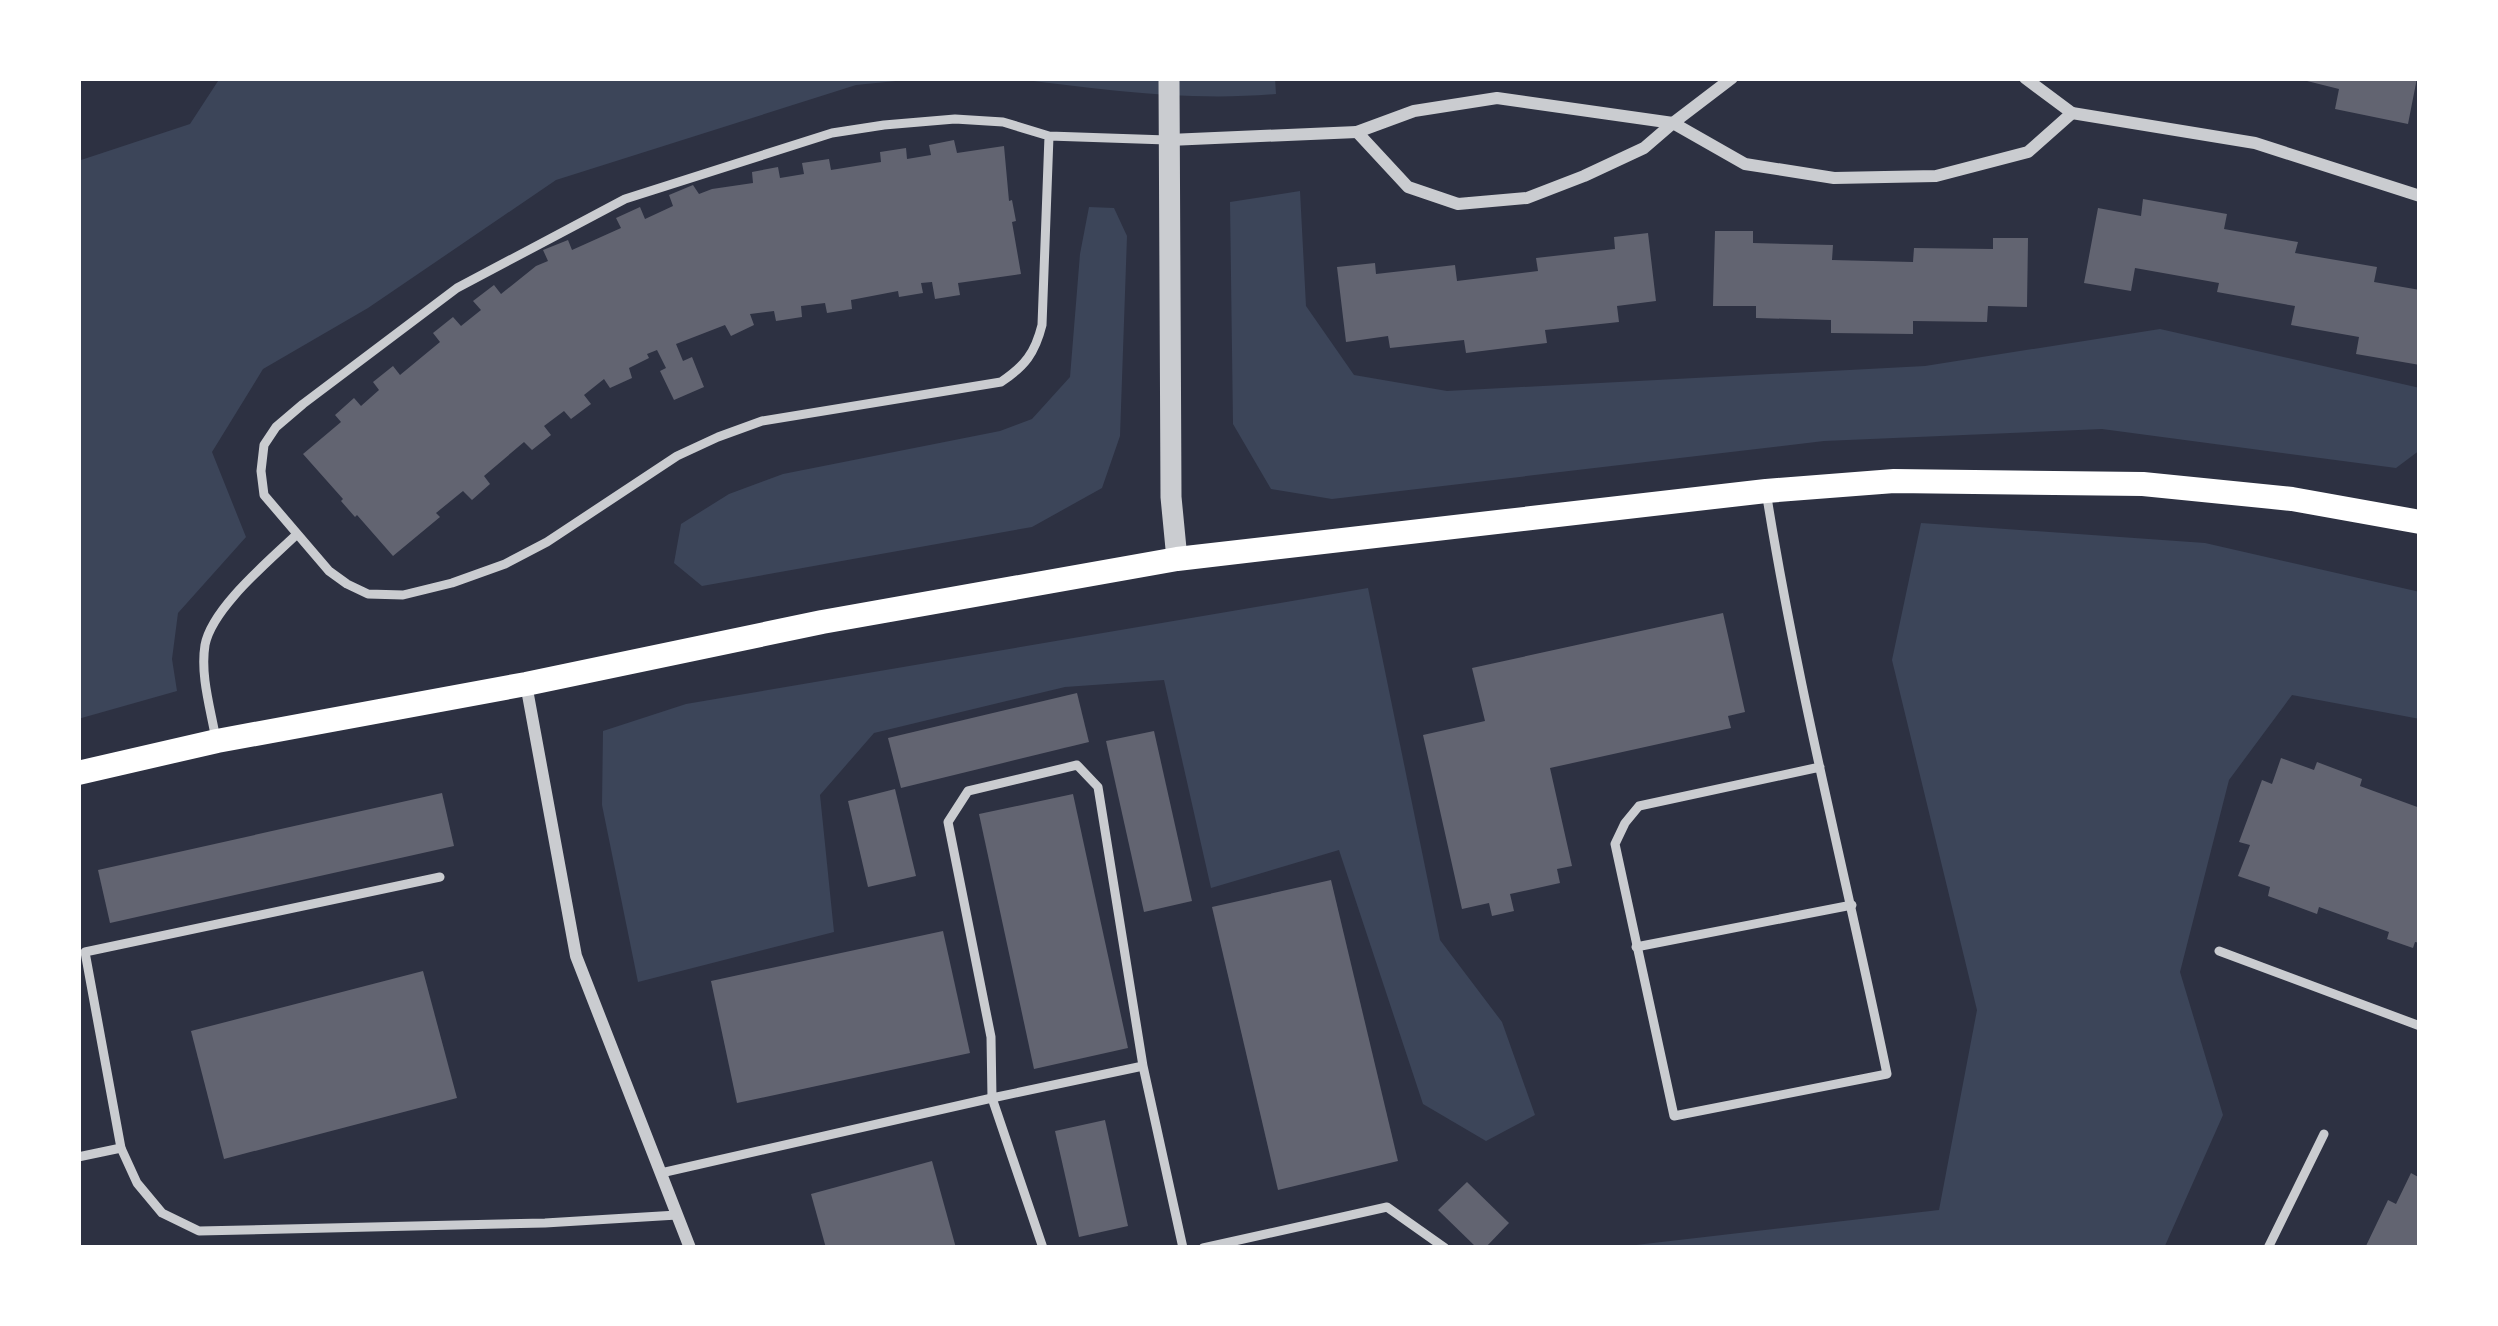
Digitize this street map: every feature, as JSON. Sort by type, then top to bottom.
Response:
[{"type":"main road","points":[[78,773],[217,741],[526,684],[822,622],[1177,559],[1766,490],[1894,481],[2144,484],[2292,499],[2420,522]]},
{"type":"street","points":[[1169,78],[1171,497],[1177,559]]},
{"type":"street","points":[[1357,132],[1408,187],[1458,204],[1527,198],[1644,148],[1732,78]]},
{"type":"street","points":[[2025,78],[2072,113],[2255,143],[2420,196]]},
{"type":"street","points":[[1167,140],[1357,132],[1414,111],[1497,98],[1672,123],[1745,164],[1834,178],[1875,178],[1936,176],[2028,152],[2072,113]]},
{"type":"street","points":[[526,684],[576,956],[691,1248]]},
{"type":"lane","points":[[1049,136],[1042,325],[1024,367],[1001,382],[762,421],[718,436],[677,456],[547,542],[505,564],[403,595],[368,594],[347,584],[329,571],[264,495],[264,445],[302,404],[457,288],[625,199],[832,133],[955,118],[1003,122],[1049,136],[1167,140]]},
{"type":"lane","points":[[1766,490],[1781,587],[1887,1074],[1674,1116],[1615,844],[1640,806],[1820,767]]},
{"type":"lane","points":[[217,741],[206,686],[206,643],[221,612],[296,535]]},
{"type":"lane","points":[[1043,1248],[992,1098],[991,1037],[948,822],[968,790],[1077,765],[1099,787],[1143,1066],[1183,1248]]},
{"type":"lane","points":[[440,877],[81,953],[121,1148],[136,1183],[161,1213],[199,1231],[545,1223],[676,1215]]},
{"type":"lane","points":[[1636,947],[1852,905]]},
{"type":"lane","points":[[2219,951],[2420,1026]]},
{"type":"lane","points":[[661,1173],[1143,1066]]},
{"type":"lane","points":[[2268,1248],[2324,1134]]},
{"type":"lane","points":[[78,1156],[121,1148]]},
{"type":"lane","points":[[1203,1248],[1387,1208],[1445,1248]]},
{"type":"lane","points":[[195,1248],[199,1231]]},
{"type":"shaded area","points":[[220,78],[926,78],[856,85],[556,180],[368,308],[263,369],[212,452],[246,537],[178,613],[172,659],[177,691],[78,719],[78,161],[190,124]]},
{"type":"shaded area","points":[[1010,78],[1275,78],[1276,94],[1176,95]]},
{"type":"shaded area","points":[[1300,191],[1306,306],[1354,375],[1447,391],[1925,366],[2160,329],[2420,388],[2420,450],[2396,468],[2102,429],[1824,441],[1332,499],[1271,489],[1233,424],[1230,202]]},
{"type":"shaded area","points":[[1089,207],[1114,208],[1127,236],[1120,436],[1102,488],[1032,527],[702,586],[674,563],[681,524],[729,494],[783,474],[1000,431],[1032,419],[1070,377],[1080,254]]},
{"type":"shaded area","points":[[1921,523],[2205,543],[2420,592],[2420,719],[2292,695],[2229,780],[2180,972],[2223,1115],[2164,1248],[1610,1248],[1939,1210],[1977,1010],[1892,660]]},
{"type":"shaded area","points":[[1368,588],[1440,940],[1502,1022],[1535,1115],[1486,1141],[1423,1104],[1339,850],[1211,888],[1164,680],[1065,687],[874,733],[820,795],[834,932],[638,982],[602,805],[603,731],[686,704]]},
{"type":"building","points":[[2295,78],[2417,78],[2408,124],[2335,109],[2339,89]]},
{"type":"building","points":[[954,140],[957,153],[1004,146],[1021,274],[958,283],[960,295],[935,299],[932,282],[921,283],[923,293],[899,297],[898,291],[851,300],[852,309],[827,313],[825,303],[801,306],[802,317],[776,321],[774,311],[750,314],[754,325],[731,336],[725,325],[676,344],[683,361],[692,357],[704,387],[674,400],[660,371],[666,368],[657,350],[647,354],[649,358],[629,368],[632,378],[610,388],[604,379],[584,395],[591,404],[571,419],[564,411],[544,426],[551,435],[532,450],[524,442],[484,476],[490,484],[472,500],[463,491],[393,556],[303,454],[341,422],[335,415],[354,398],[361,406],[379,390],[373,382],[393,366],[400,375],[440,342],[433,333],[453,317],[461,326],[481,310],[473,301],[494,285],[501,294],[548,261],[543,250],[568,240],[572,250],[621,228],[616,218],[640,207],[645,219],[673,206],[669,195],[693,185],[699,194],[753,183],[752,172],[778,167],[780,178],[804,174],[802,163],[829,159],[831,170],[881,162],[880,152],[906,148],[907,159],[931,155],[929,145]]},
{"type":"building","points":[[2143,199],[2227,214],[2224,229],[2298,242],[2295,253],[2377,267],[2374,282],[2420,290],[2420,365],[2356,354],[2359,337],[2291,325],[2295,306],[2217,292],[2219,283],[2135,268],[2131,291],[2084,283],[2098,208],[2141,216]]},
{"type":"building","points":[[1715,231],[1753,231],[1753,243],[1833,245],[1832,260],[1913,262],[1914,248],[1993,249],[1993,238],[2028,238],[2027,307],[1988,306],[1987,322],[1913,321],[1913,334],[1831,333],[1831,320],[1756,318],[1756,306],[1713,306]]},
{"type":"building","points":[[1648,233],[1656,301],[1617,306],[1619,322],[1545,330],[1547,343],[1466,353],[1464,340],[1390,348],[1388,336],[1346,342],[1337,267],[1375,263],[1376,274],[1455,265],[1457,281],[1538,271],[1536,258],[1615,249],[1614,237]]},
{"type":"building","points":[[1723,613],[1745,712],[1728,716],[1731,728],[1550,768],[1572,866],[1557,869],[1560,883],[1510,894],[1514,911],[1492,916],[1489,903],[1462,909],[1423,735],[1485,721],[1472,668]]},
{"type":"building","points":[[1077,693],[1089,742],[901,788],[888,738]]},
{"type":"building","points":[[1154,731],[1192,901],[1144,912],[1106,741]]},
{"type":"building","points":[[2281,758],[2314,770],[2317,762],[2362,779],[2360,786],[2420,808],[2420,943],[2415,942],[2413,948],[2387,939],[2389,932],[2319,907],[2317,914],[2268,896],[2270,887],[2238,876],[2250,845],[2239,842],[2262,780],[2272,784]]},
{"type":"building","points":[[895,789],[916,876],[868,887],[848,801]]},
{"type":"building","points":[[442,793],[454,846],[110,923],[98,870]]},
{"type":"building","points":[[1073,794],[1128,1048],[1034,1069],[979,814]]},
{"type":"building","points":[[1331,880],[1398,1161],[1278,1190],[1212,907]]},
{"type":"building","points":[[943,931],[970,1053],[737,1103],[711,981]]},
{"type":"building","points":[[423,971],[457,1098],[224,1159],[191,1031]]},
{"type":"building","points":[[1105,1120],[1128,1226],[1079,1237],[1055,1131]]},
{"type":"building","points":[[932,1161],[956,1248],[826,1248],[811,1194]]},
{"type":"building","points":[[2411,1173],[2420,1178],[2420,1248],[2365,1248],[2388,1200],[2396,1204]]},
{"type":"building","points":[[1467,1182],[1509,1223],[1485,1248],[1477,1248],[1438,1210]]}]
